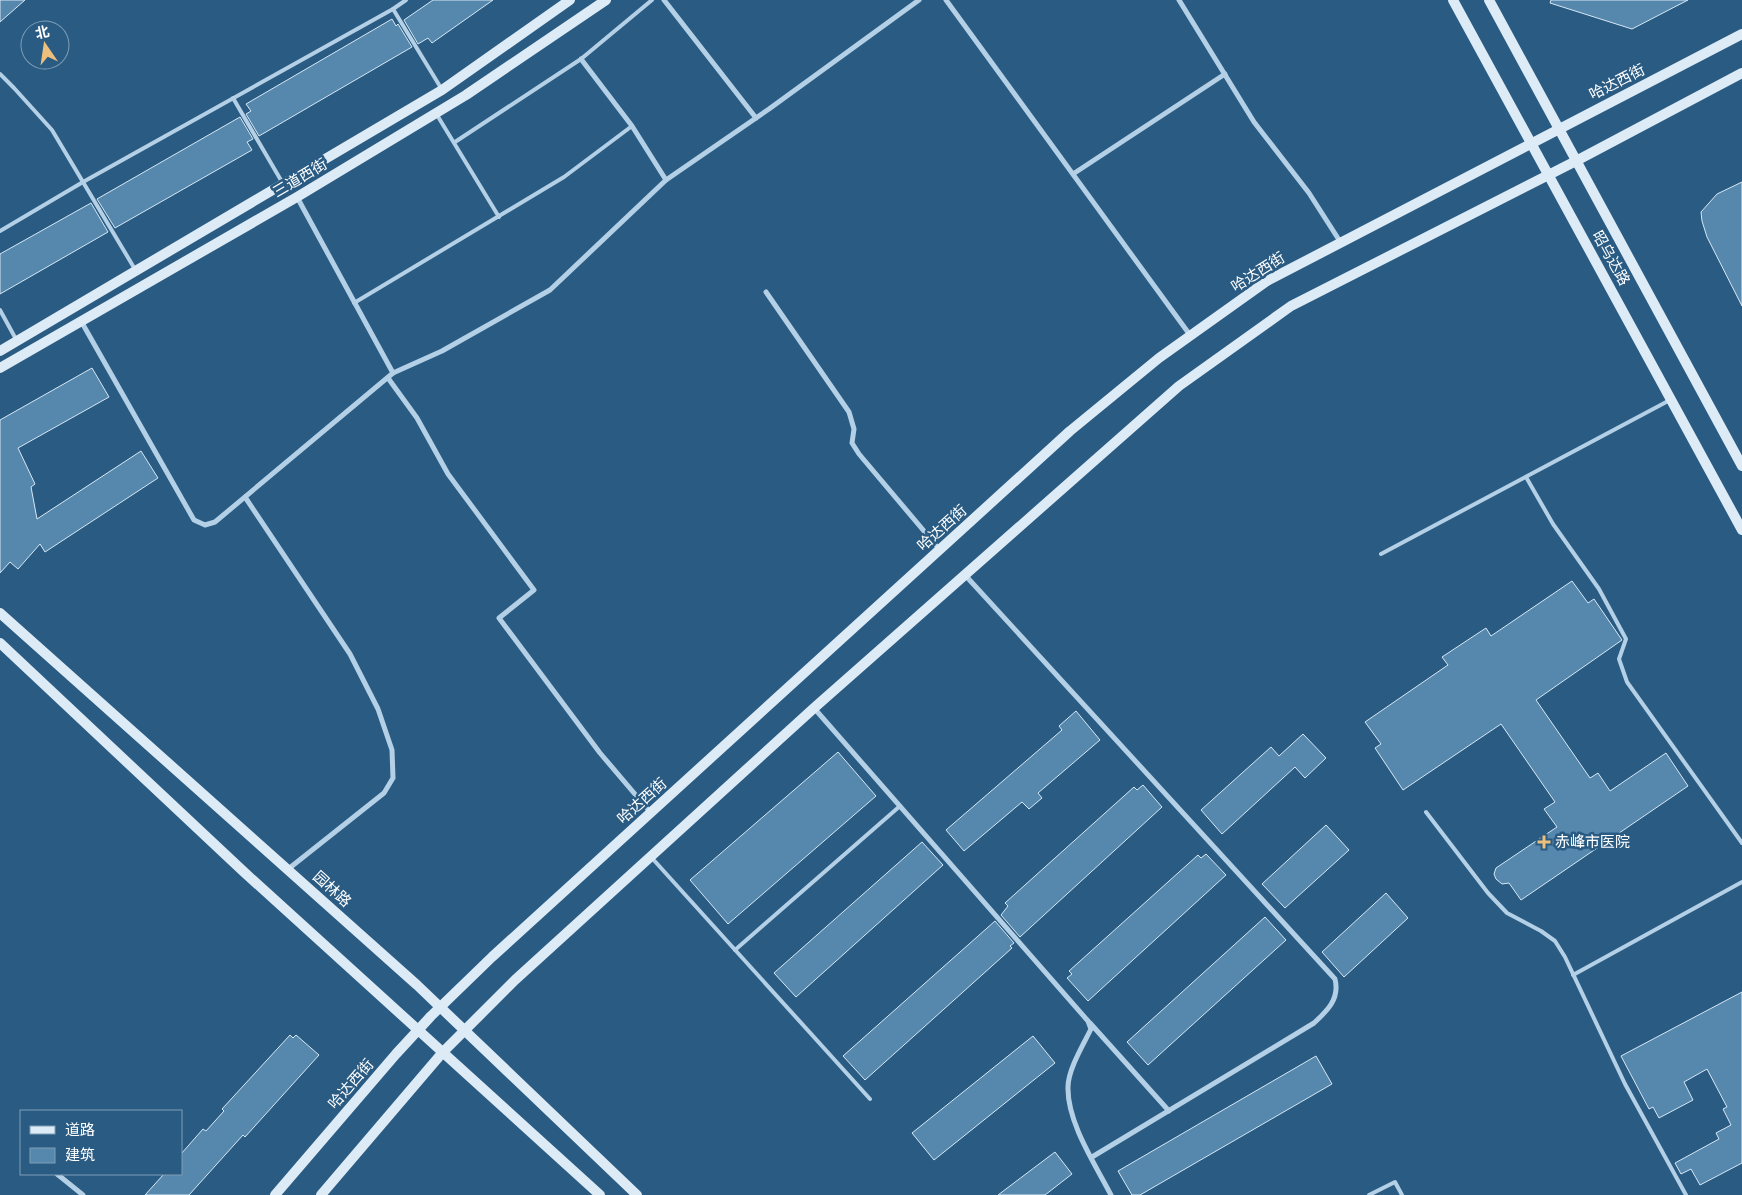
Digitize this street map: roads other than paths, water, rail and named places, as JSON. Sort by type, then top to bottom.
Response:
[{"type":"main road","points":[[0,351],[442,90],[570,0]]},
{"type":"main road","name":"三道西街","points":[[0,368],[297,197],[436,113],[519,60],[606,0]]},
{"type":"main road","name":"昭乌达路","points":[[1454,0],[1742,530]]},
{"type":"main road","name":"昭乌达路","points":[[1489,0],[1742,466]]},
{"type":"main road","name":"哈达西街","points":[[275,1195],[418,1030],[492,957],[1070,431],[1159,358],[1267,281],[1742,34]]},
{"type":"main road","points":[[321,1195],[443,1052],[515,980],[814,708],[1179,386],[1291,306],[1576,161],[1742,73]]},
{"type":"main road","name":"园林路","points":[[0,613],[440,1007],[637,1195]]},
{"type":"main road","points":[[0,644],[244,872],[600,1195]]},
{"type":"street","points":[[664,0],[756,118]]},
{"type":"street","points":[[81,322],[194,520],[205,525],[215,522],[393,373],[442,351],[550,290],[666,180],[756,118],[919,0]]},
{"type":"street","points":[[946,0],[1191,336]]},
{"type":"street","points":[[1179,0],[1254,122],[1309,193],[1341,243]]},
{"type":"street","points":[[581,59],[632,126],[666,180]]},
{"type":"street","points":[[1073,174],[1225,74]]},
{"type":"street","points":[[297,197],[393,373]]},
{"type":"street","points":[[766,292],[849,412],[854,430],[852,443],[859,454],[940,550]]},
{"type":"street","points":[[388,378],[417,418],[448,474],[534,590],[499,618],[600,753],[651,813]]},
{"type":"street","points":[[245,497],[350,654],[378,709],[392,750],[393,778],[384,793],[287,870]]},
{"type":"street","points":[[965,575],[1335,979],[1338,990],[1328,1010],[1314,1024],[1092,1157]]},
{"type":"street","points":[[814,708],[1169,1111]]},
{"type":"street","points":[[1088,1021],[1091,1029],[1073,1066],[1067,1086],[1071,1113],[1111,1195]]},
{"type":"street","points":[[58,1175],[83,1195]]},
{"type":"lane","points":[[0,231],[83,182],[406,0]]},
{"type":"lane","points":[[455,142],[581,59],[652,0]]},
{"type":"lane","points":[[394,8],[442,90]]},
{"type":"lane","points":[[0,74],[52,130],[136,271]]},
{"type":"lane","points":[[233,98],[283,184]]},
{"type":"lane","points":[[436,113],[499,217]]},
{"type":"lane","points":[[354,303],[564,177],[632,126]]},
{"type":"lane","points":[[0,310],[17,341]]},
{"type":"lane","points":[[1381,554],[1671,399]]},
{"type":"lane","points":[[1526,478],[1553,524],[1599,589],[1626,639],[1619,659],[1627,682],[1742,843]]},
{"type":"lane","points":[[735,950],[900,806]]},
{"type":"lane","points":[[1426,812],[1488,894],[1507,913],[1556,941],[1625,1084],[1686,1195]]},
{"type":"lane","points":[[651,857],[870,1099]]},
{"type":"lane","points":[[1573,975],[1742,882]]},
{"type":"lane","points":[[1369,1195],[1395,1182],[1402,1195]]},
{"type":"place","name":"赤峰市医院","points":[[1544,842]]}]
